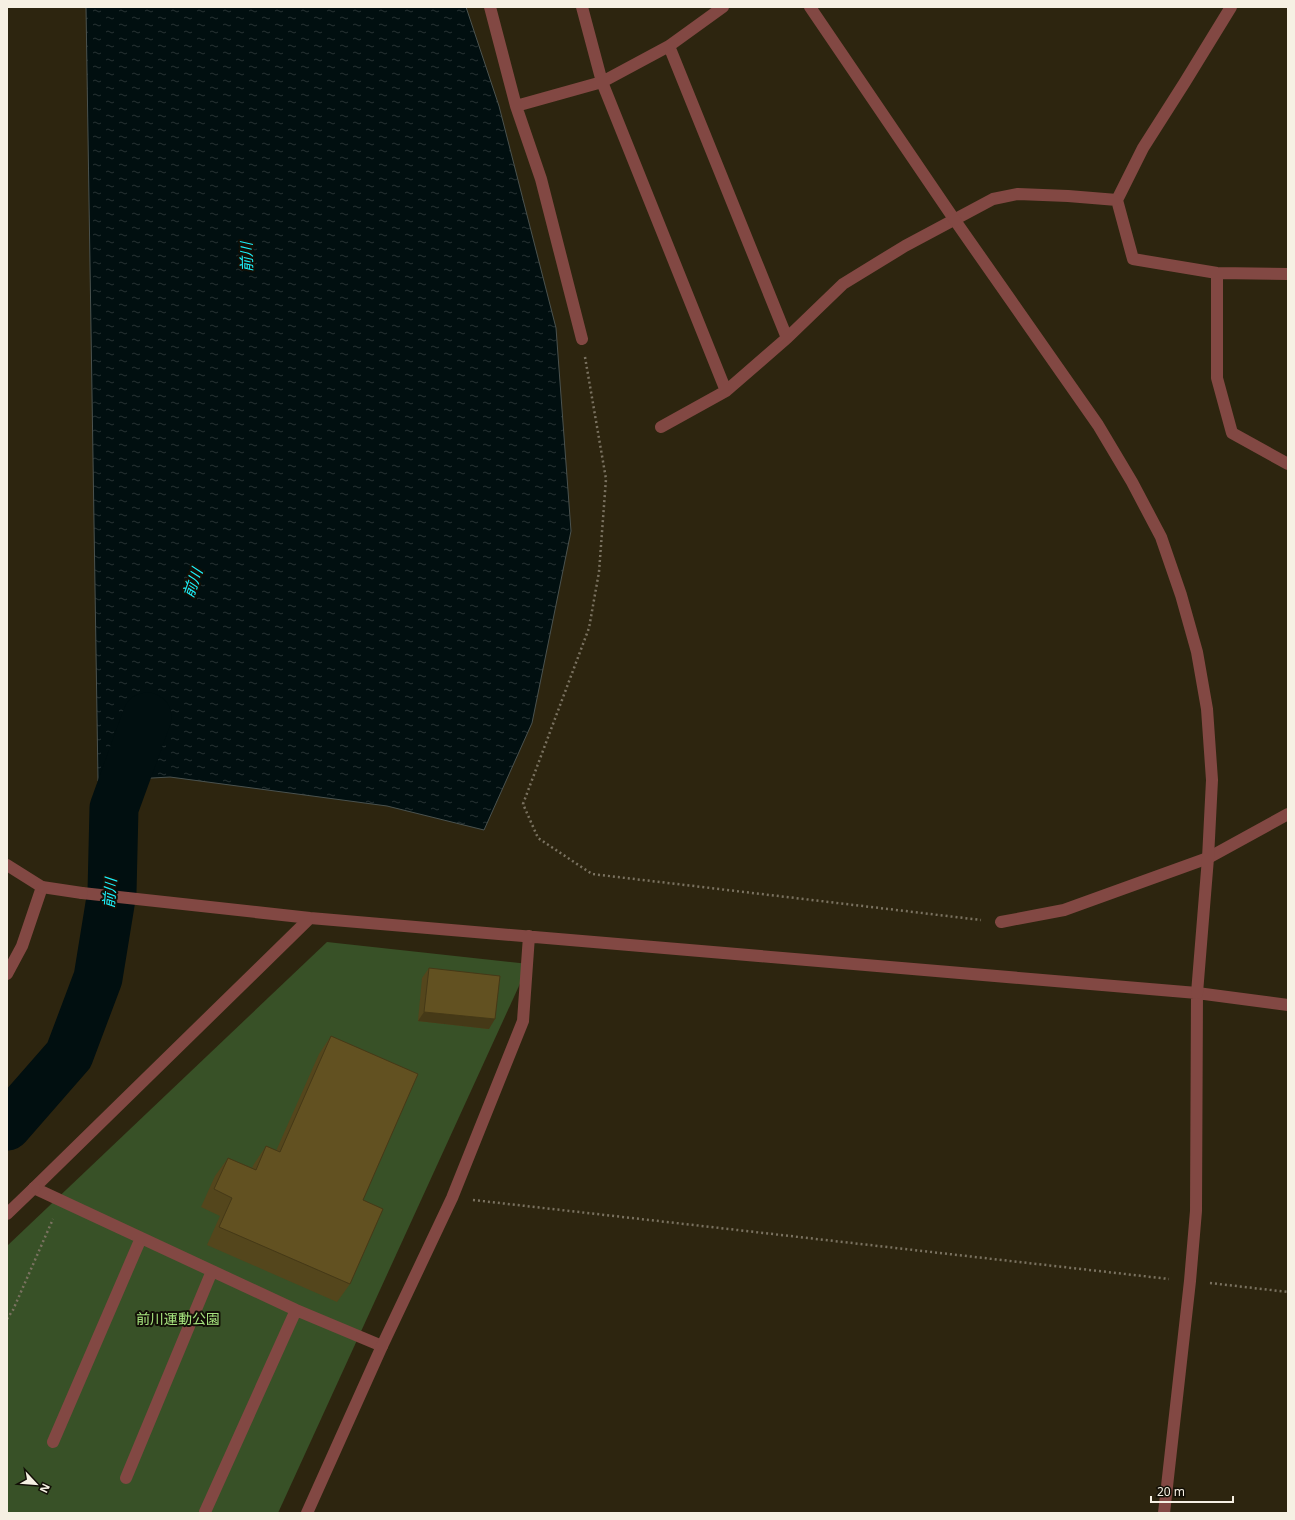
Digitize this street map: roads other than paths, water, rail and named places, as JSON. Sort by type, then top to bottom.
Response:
[{"type":"street","points":[[490,7],[516,106],[541,179],[582,339]]},
{"type":"street","points":[[582,7],[602,82],[726,391]]},
{"type":"street","points":[[516,106],[602,82],[669,46],[723,7]]},
{"type":"street","points":[[810,7],[954,219],[1098,425],[1132,482],[1161,537],[1181,595],[1197,652],[1208,709],[1212,780],[1208,858],[1197,993],[1196,1211],[1190,1281],[1164,1513]]},
{"type":"street","points":[[1231,7],[1186,82],[1143,148],[1116,200],[1132,259],[1217,273],[1288,274]]},
{"type":"street","points":[[669,46],[787,338]]},
{"type":"street","points":[[661,427],[726,391],[787,338],[843,284],[905,246],[993,199],[1018,194],[1116,200]]},
{"type":"street","points":[[1217,273],[1217,378],[1232,434],[1288,464]]},
{"type":"street","points":[[1001,922],[1064,910],[1208,858],[1288,814]]},
{"type":"street","points":[[7,866],[42,887],[82,893],[310,918],[1197,993],[1288,1005]]},
{"type":"street","points":[[7,974],[22,946],[42,887]]},
{"type":"street","points":[[7,1214],[310,918]]},
{"type":"street","points":[[307,1513],[382,1346],[452,1198],[523,1021],[529,936]]},
{"type":"street","points":[[34,1188],[296,1310],[382,1346]]},
{"type":"street","points":[[53,1442],[141,1238]]},
{"type":"street","points":[[126,1478],[212,1271]]},
{"type":"street","points":[[204,1512],[296,1310]]},
{"type":"water","points":[[86,7],[466,7],[499,106],[556,328],[571,531],[532,723],[484,830],[387,806],[170,777],[98,781]]},
{"type":"waterway","name":"前川","points":[[7,1126],[69,1055],[98,978],[112,892],[114,808],[147,717]]},
{"type":"park label","name":"前川運動公園","points":[[178,1319]]}]
